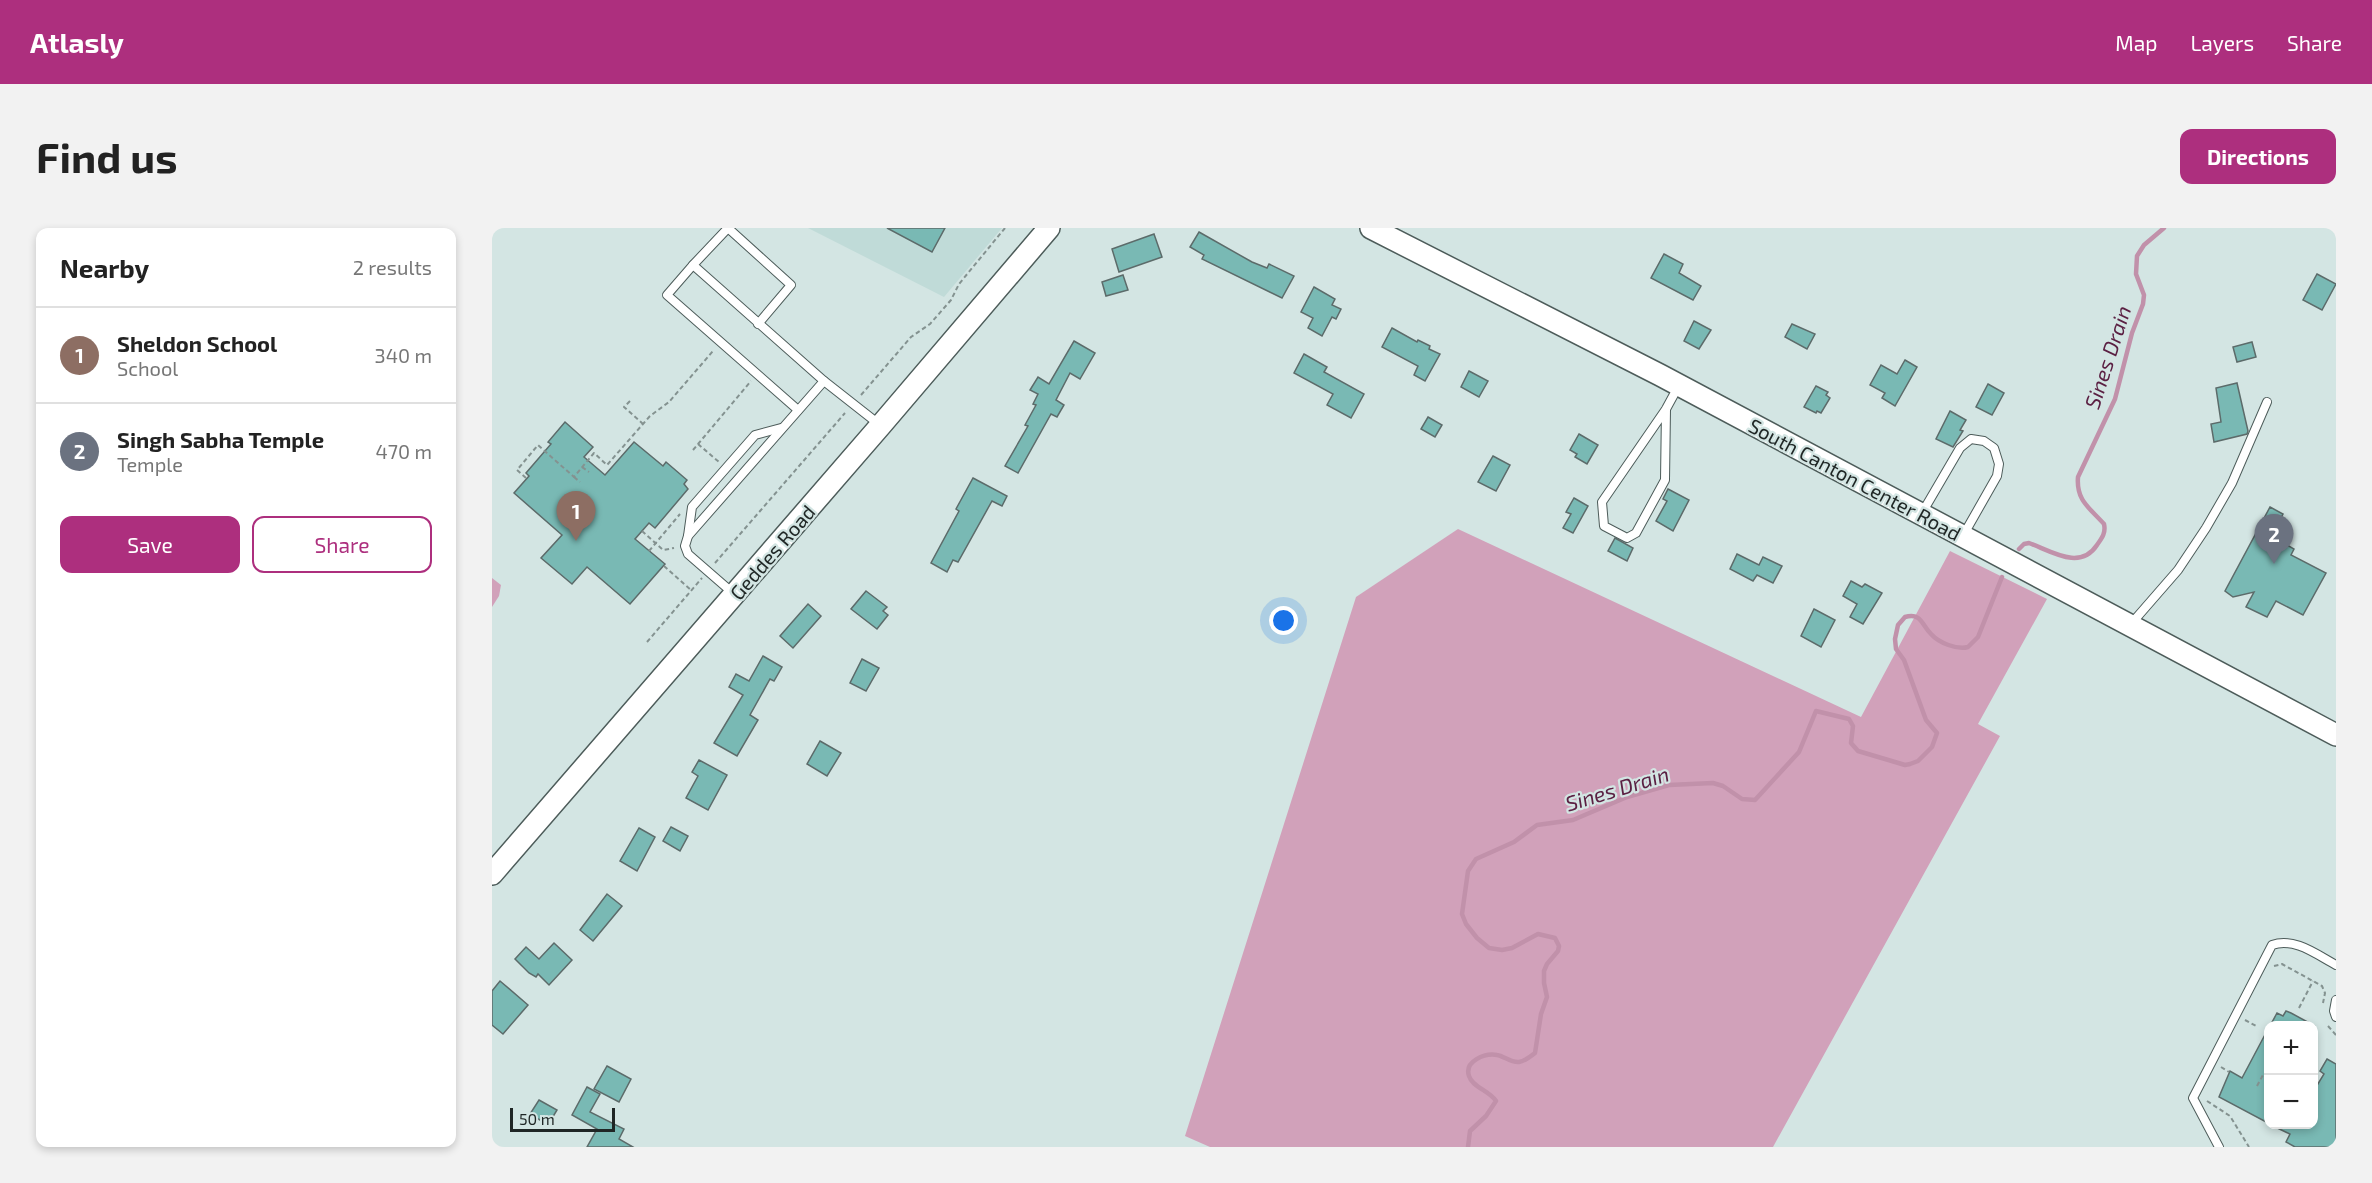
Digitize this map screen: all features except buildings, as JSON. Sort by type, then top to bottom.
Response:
[{"type":"main road","name":"Geddes Road","points":[[492,874],[881,426],[1049,228]]},
{"type":"main road","name":"South Canton Center Road","points":[[1371,228],[1678,385],[2336,735]]},
{"type":"lane","points":[[758,324],[791,285],[728,228],[667,295],[798,410]]},
{"type":"lane","points":[[693,266],[824,381],[881,426]]},
{"type":"lane","points":[[688,536],[824,381]]},
{"type":"lane","points":[[1666,409],[1665,480],[1636,533],[1627,538],[1604,526],[1602,502],[1666,409],[1678,385]]},
{"type":"lane","points":[[2130,625],[2178,570],[2206,528],[2232,483],[2267,402]]},
{"type":"lane","points":[[735,594],[688,555],[685,546],[692,507],[755,435],[783,428]]},
{"type":"lane","points":[[1921,514],[1960,447],[1971,439],[1984,441],[1994,448],[1999,464],[1996,476],[1963,536]]},
{"type":"lane","points":[[2219,1147],[2193,1098],[2272,945],[2284,941],[2305,948],[2336,965]]},
{"type":"lane","points":[[2336,1000],[2334,1011],[2336,1017]]},
{"type":"path","points":[[647,642],[911,337],[930,324],[951,300],[959,284],[1005,228]]},
{"type":"path","points":[[574,477],[594,453],[608,465],[650,416],[669,402],[705,360]]},
{"type":"path","points":[[693,450],[750,383]]},
{"type":"path","points":[[630,401],[624,407],[643,424]]},
{"type":"path","points":[[698,444],[720,463]]},
{"type":"path","points":[[526,478],[517,470],[538,446],[580,482]]},
{"type":"path","points":[[582,467],[589,472]]},
{"type":"path","points":[[642,531],[663,550],[676,548]]},
{"type":"path","points":[[664,566],[691,590]]},
{"type":"path","points":[[2270,974],[2274,965],[2282,964],[2313,981],[2325,990],[2323,1007]]},
{"type":"path","points":[[2299,1008],[2313,981]]},
{"type":"path","points":[[2246,1020],[2256,1026]]},
{"type":"path","points":[[2325,1020],[2336,1035]]},
{"type":"path","points":[[2216,1075],[2221,1067],[2229,1072]]},
{"type":"path","points":[[2257,1086],[2264,1073]]},
{"type":"path","points":[[2206,1096],[2209,1102],[2230,1116],[2248,1147]]},
{"type":"shaded area","points":[[808,228],[1002,228],[944,297]]},
{"type":"shaded area","points":[[1458,529],[1861,717],[1950,551],[2047,599],[1978,724],[2000,736],[1773,1147],[1210,1147],[1185,1136],[1356,597]]},
{"type":"shaded area","points":[[492,578],[501,585],[499,596],[492,607]]},
{"type":"waterway","name":"Sines Drain","points":[[2019,549],[2029,543],[2065,557],[2082,557],[2090,553],[2103,535],[2104,524],[2082,498],[2079,492],[2078,477],[2115,399],[2132,333],[2143,304],[2144,295],[2136,274],[2137,256],[2144,245],[2164,228]]},
{"type":"waterway","name":"Sines Drain","points":[[1468,1147],[1470,1131],[1486,1116],[1496,1101],[1471,1080],[1468,1071],[1470,1066],[1472,1062],[1487,1055],[1497,1055],[1519,1062],[1535,1053],[1541,1014],[1547,997],[1544,971],[1559,946],[1555,938],[1538,934],[1512,948],[1502,950],[1489,948],[1477,938],[1466,924],[1462,914],[1468,871],[1476,859],[1514,842],[1537,825],[1573,820],[1627,797],[1669,785],[1713,783],[1723,786],[1742,799],[1755,800],[1799,752],[1816,711],[1849,719],[1853,726],[1851,743],[1858,751],[1905,765],[1918,761],[1932,747],[1937,733],[1926,720],[1904,660],[1896,649],[1895,639],[1898,625],[1905,617],[1915,616],[1939,640],[1954,647],[1968,647],[1978,637],[2002,577]]},
{"type":"place","name":"Sheldon School","points":[[576,541]]},
{"type":"place","name":"Singh Sabha Temple","points":[[2274,564]]}]
